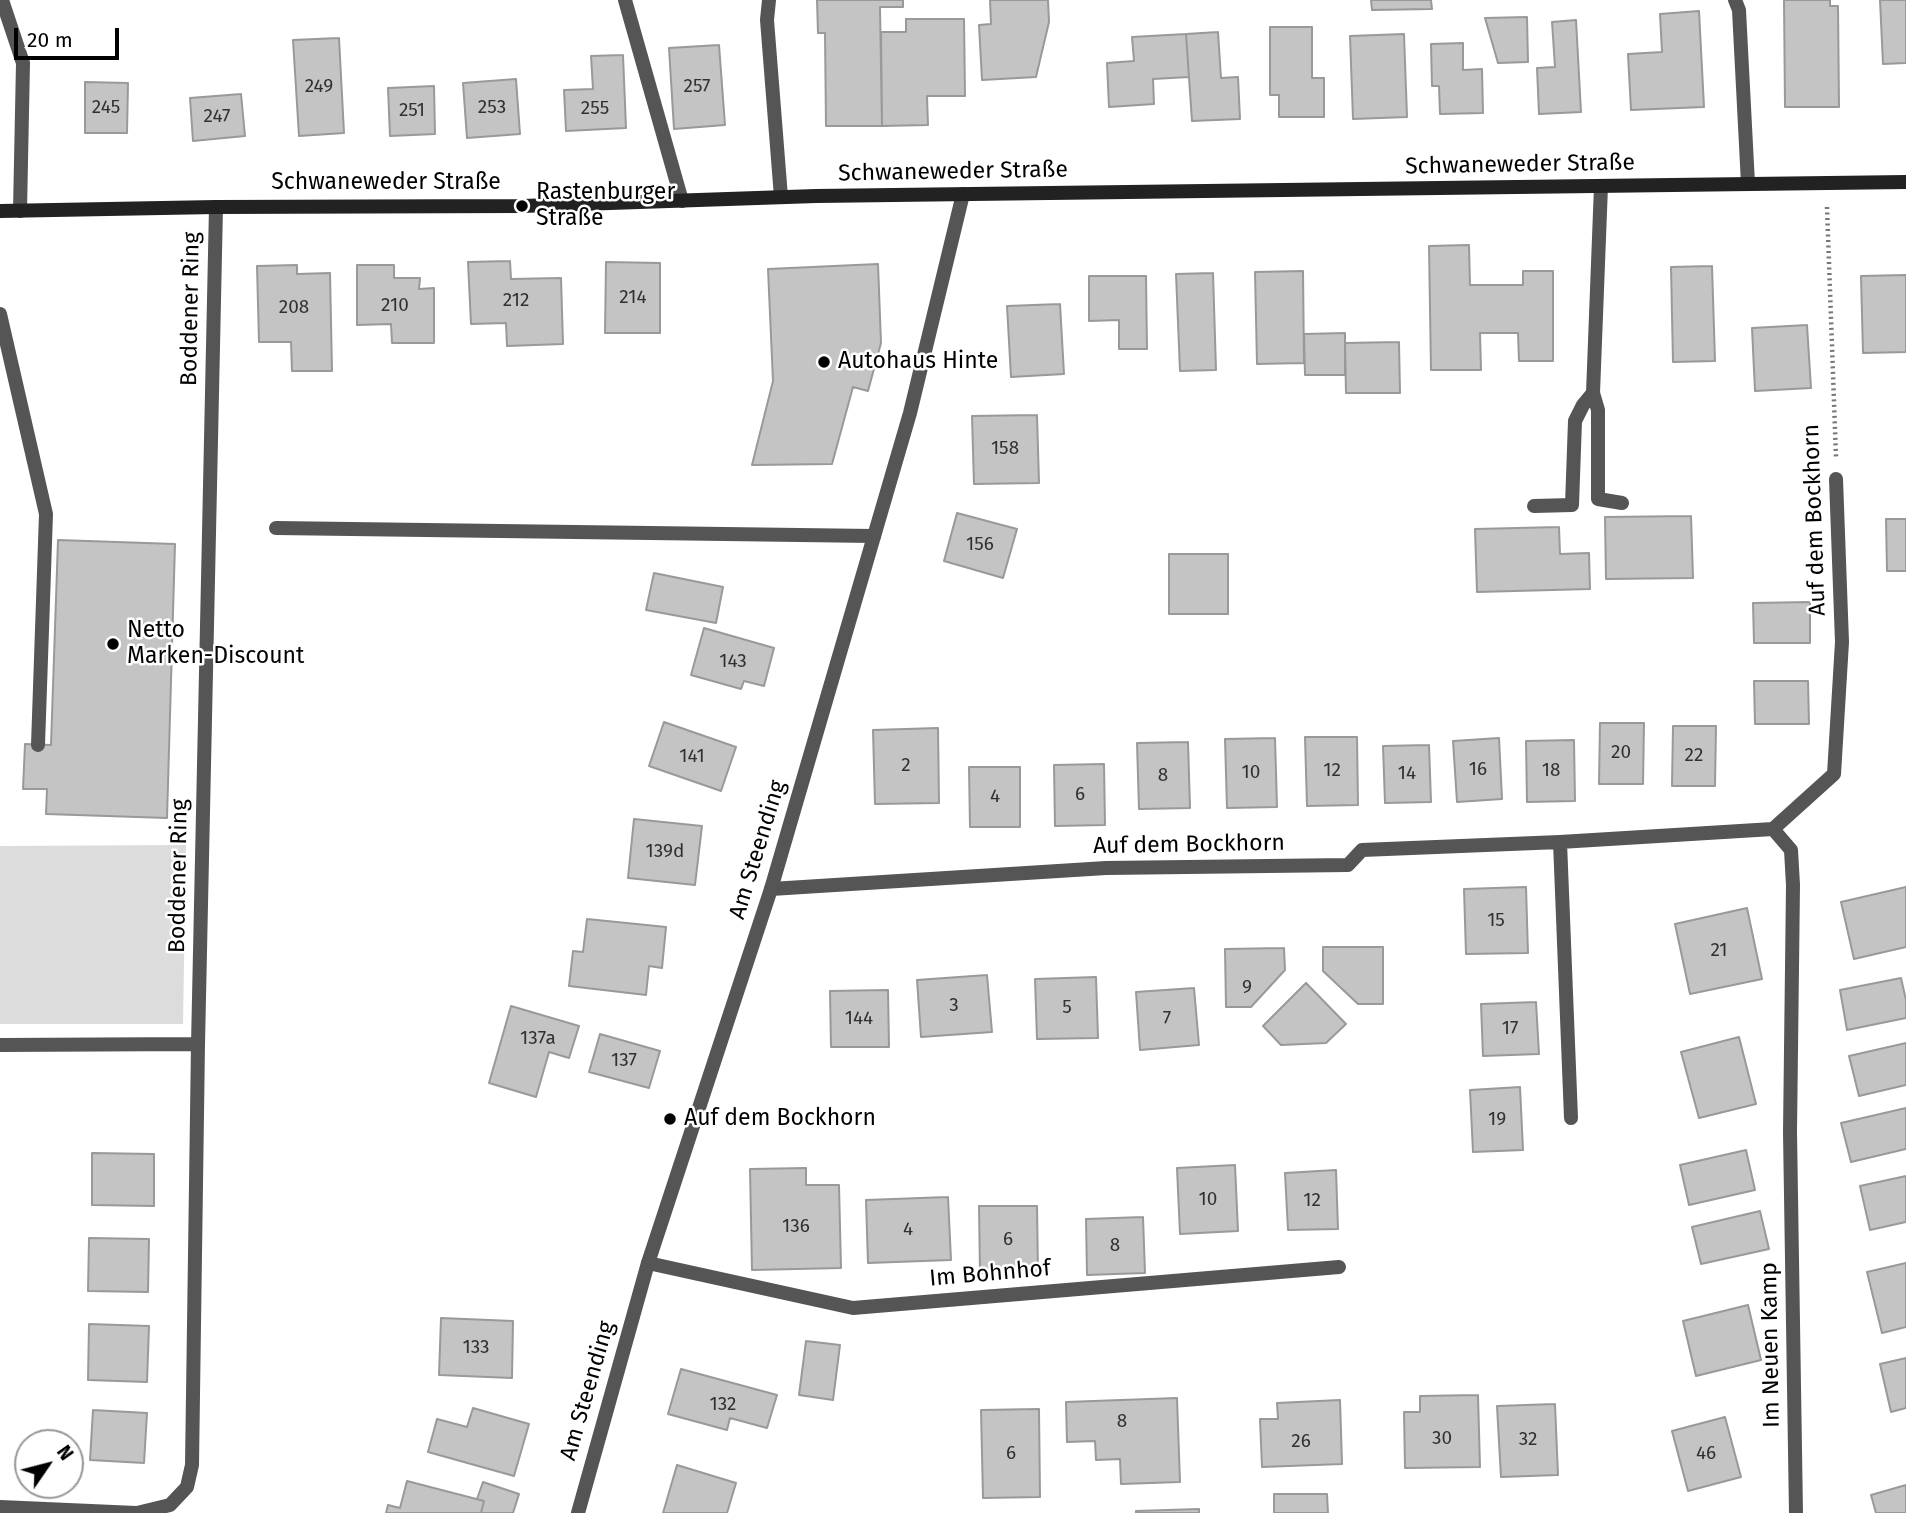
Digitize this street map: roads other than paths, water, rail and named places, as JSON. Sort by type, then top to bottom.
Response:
[{"type":"main road","name":"Schwaneweder Straße","points":[[0,211],[522,206],[781,197],[1906,182]]},
{"type":"street","points":[[2,0],[23,63],[20,211]]},
{"type":"street","points":[[625,0],[682,201]]},
{"type":"street","points":[[769,0],[767,20],[781,197]]},
{"type":"street","points":[[1735,0],[1739,10],[1748,184]]},
{"type":"street","points":[[1601,186],[1593,393],[1598,410],[1598,499],[1622,503]]},
{"type":"street","name":"Am Steending","points":[[578,1513],[648,1264],[771,889],[910,413],[963,194]]},
{"type":"street","name":"Boddener Ring","points":[[0,1507],[136,1513],[170,1505],[187,1487],[192,1465],[216,207]]},
{"type":"street","points":[[0,314],[46,514],[38,745]]},
{"type":"street","points":[[1534,506],[1572,505],[1575,421],[1593,393]]},
{"type":"street","name":"Auf dem Bockhorn","points":[[771,889],[1106,868],[1348,865],[1362,850],[1560,842],[1773,829],[1834,774],[1842,642],[1836,479]]},
{"type":"street","points":[[275,528],[874,536]]},
{"type":"street","name":"Im Neuen Kamp","points":[[1773,829],[1791,850],[1792,862],[1792,1177],[1797,1513]]},
{"type":"street","points":[[1560,842],[1571,1118]]},
{"type":"street","points":[[0,1045],[198,1044]]},
{"type":"street","name":"Im Bohnhof","points":[[648,1264],[853,1308],[1339,1267]]},
{"type":"place","name":"Rastenburger Straße","points":[[522,206]]},
{"type":"place","name":"Autohaus Hinte","points":[[824,362]]},
{"type":"place","name":"Netto Marken-Discount","points":[[113,644]]},
{"type":"place","name":"Auf dem Bockhorn","points":[[670,1119]]}]
